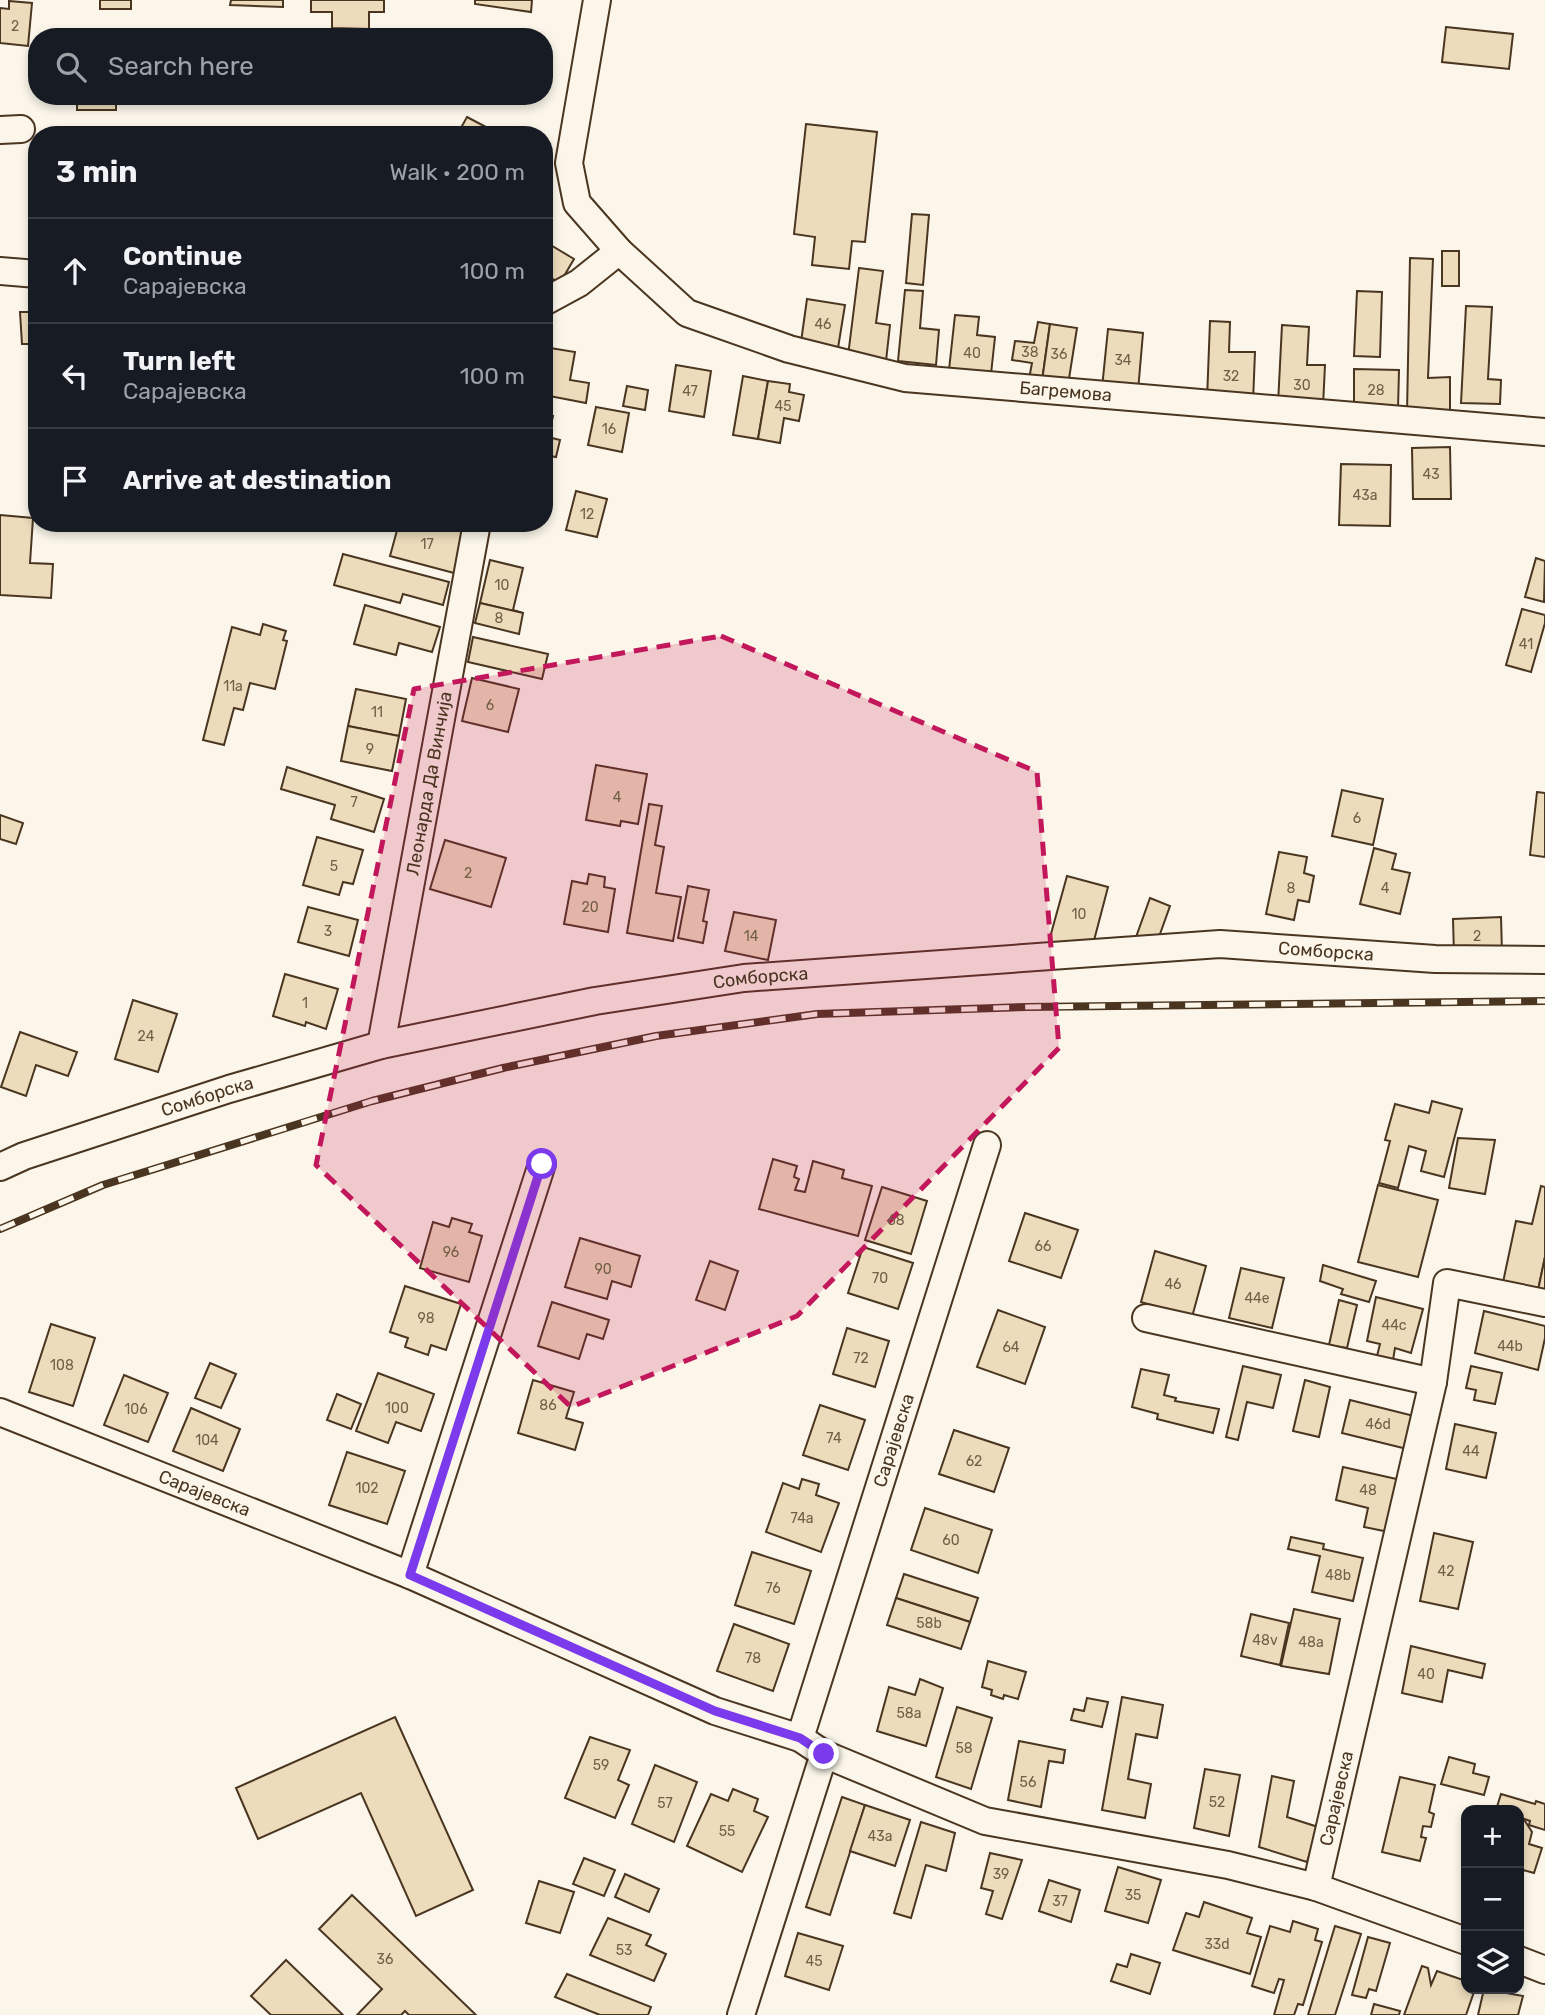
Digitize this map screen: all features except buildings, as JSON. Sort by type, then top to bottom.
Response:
[{"type":"street","points":[[553,297],[579,283],[619,251],[578,203],[569,163],[597,0]]},
{"type":"street","name":"Багремова","points":[[619,251],[687,313],[789,349],[905,378],[1545,432]]},
{"type":"street","points":[[0,271],[28,273]]},
{"type":"street","name":"Леонарда Да Винчија","points":[[382,1045],[475,532]]},
{"type":"street","name":"Сомборска","points":[[0,1167],[24,1156],[216,1093],[382,1045],[595,1001],[744,978],[1220,944],[1436,959],[1545,960]]},
{"type":"street","name":"Сарајевска","points":[[800,1738],[987,1145]]},
{"type":"street","points":[[410,1575],[542,1164]]},
{"type":"street","name":"Сарајевска","points":[[1316,1887],[1433,1382],[1447,1283],[1545,1303]]},
{"type":"street","points":[[1146,1318],[1433,1382]]},
{"type":"street","name":"Сарајевска","points":[[0,1412],[410,1575],[715,1711],[800,1738],[824,1754],[985,1821],[1228,1865],[1316,1887],[1461,1939]]},
{"type":"street","points":[[741,2015],[824,1754]]},
{"type":"street","points":[[1524,1963],[1545,1970]]},
{"type":"highlighted area","points":[[721,636],[1037,772],[1059,1048],[797,1316],[571,1407],[316,1165],[414,689]]},
{"type":"railway","points":[[0,1229],[103,1185],[372,1101],[503,1068],[656,1036],[817,1014],[1026,1007],[1545,1001]]},
{"type":"route","points":[[542,1164],[410,1575],[715,1711],[800,1738],[824,1754]]}]
